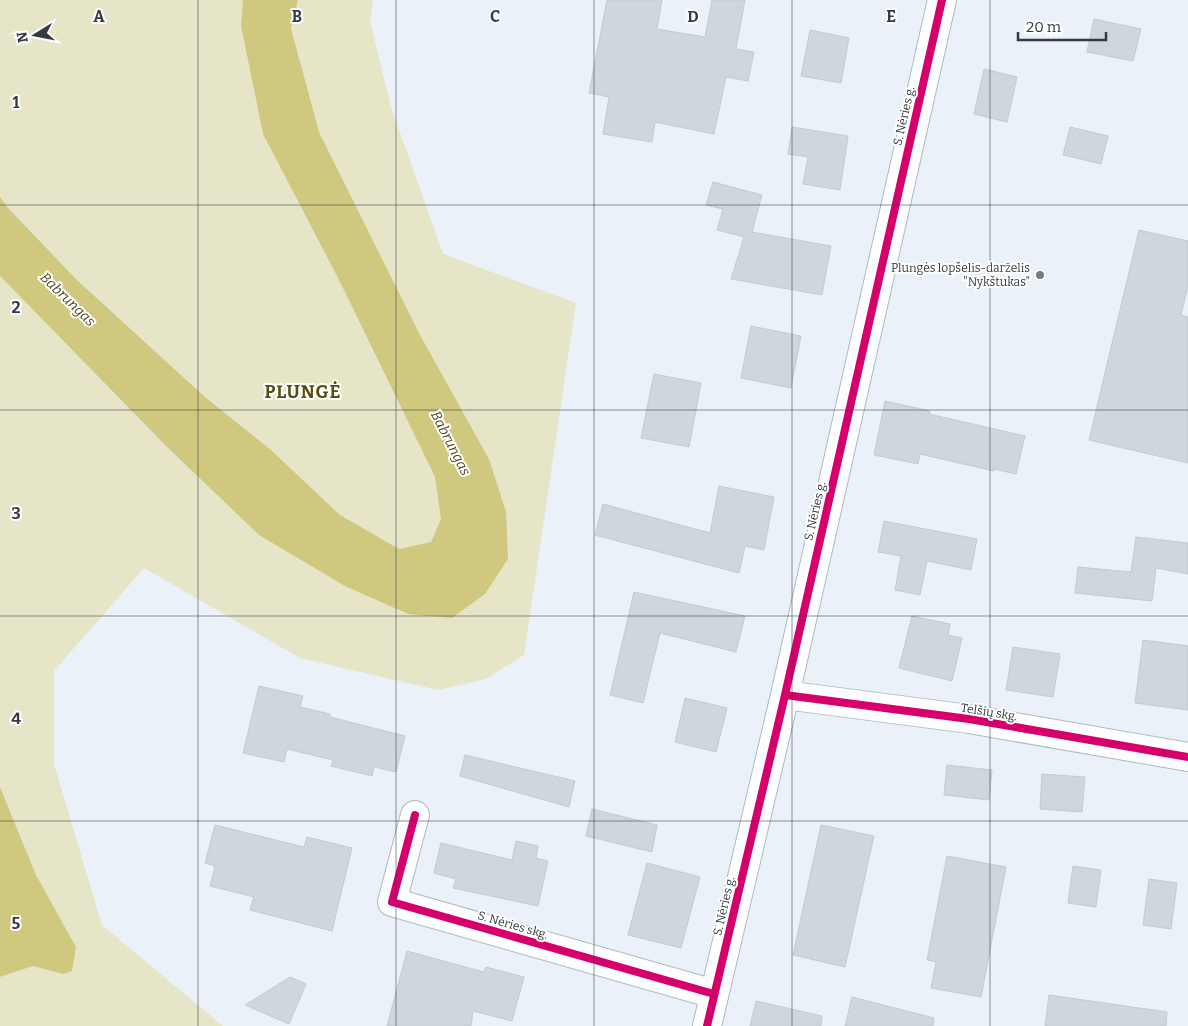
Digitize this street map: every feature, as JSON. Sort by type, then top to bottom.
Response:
[{"type":"street","name":"S. Nėries g.","points":[[707,1026],[786,695],[942,0]]},
{"type":"street","name":"Telšių skg.","points":[[786,695],[969,719],[1188,757]]},
{"type":"street","name":"S. Nėries skg.","points":[[415,815],[392,902],[714,994]]},
{"type":"green space","points":[[0,0],[243,0],[241,26],[263,134],[339,280],[435,477],[441,519],[431,542],[399,549],[340,515],[271,450],[205,397],[77,280],[9,209],[0,197]]},
{"type":"green space","points":[[298,0],[373,0],[370,21],[391,107],[443,254],[576,303],[524,655],[486,679],[438,690],[300,658],[144,568],[54,671],[54,764],[102,925],[223,1026],[0,1026],[0,977],[33,966],[63,974],[76,947],[36,875],[0,787],[0,276],[166,446],[259,535],[408,614],[489,459],[419,333],[319,132],[291,27]]},
{"type":"water","name":"Babrungas","points":[[243,0],[298,0],[291,28],[319,132],[419,333],[489,459],[506,512],[508,559],[485,594],[452,618],[408,614],[345,586],[259,535],[166,446],[0,276],[0,197],[9,209],[77,280],[205,397],[271,450],[340,515],[399,549],[431,542],[441,519],[435,477],[339,280],[263,134],[241,26]]},
{"type":"water","points":[[0,787],[36,875],[76,947],[72,971],[63,974],[33,966],[0,977]]},
{"type":"building","points":[[607,0],[662,0],[657,29],[705,37],[712,0],[745,0],[736,49],[754,52],[748,81],[726,77],[714,134],[655,122],[652,142],[603,134],[609,97],[589,93]]},
{"type":"building","points":[[1094,19],[1141,29],[1133,61],[1087,52]]},
{"type":"building","points":[[810,30],[849,38],[841,83],[801,76]]},
{"type":"building","points":[[984,69],[1017,77],[1007,122],[974,114]]},
{"type":"building","points":[[792,127],[848,136],[840,190],[803,184],[808,157],[788,154]]},
{"type":"building","points":[[1070,127],[1108,136],[1101,164],[1063,155]]},
{"type":"building","points":[[713,182],[762,195],[752,232],[831,246],[822,295],[731,279],[744,237],[717,230],[723,209],[706,205]]},
{"type":"building","points":[[1139,230],[1188,241],[1188,286],[1181,315],[1188,317],[1188,463],[1089,440]]},
{"type":"building","points":[[751,326],[801,336],[791,388],[741,378]]},
{"type":"building","points":[[654,374],[701,383],[689,447],[641,438]]},
{"type":"building","points":[[885,401],[930,411],[929,414],[1025,436],[1016,474],[994,469],[994,471],[920,454],[918,464],[874,455]]},
{"type":"building","points":[[719,486],[774,497],[764,550],[745,546],[739,573],[595,535],[603,504],[710,533]]},
{"type":"building","points":[[884,521],[977,539],[971,570],[927,561],[920,595],[895,590],[901,556],[878,552]]},
{"type":"building","points":[[1136,537],[1188,543],[1188,574],[1156,568],[1152,601],[1075,593],[1078,567],[1131,572]]},
{"type":"building","points":[[634,592],[745,616],[736,652],[660,633],[643,703],[610,695]]},
{"type":"building","points":[[912,616],[950,624],[948,635],[962,638],[952,681],[899,668]]},
{"type":"building","points":[[1143,640],[1188,646],[1188,710],[1135,703]]},
{"type":"building","points":[[1013,647],[1060,654],[1053,697],[1006,690]]},
{"type":"building","points":[[259,686],[303,696],[300,707],[330,714],[330,717],[405,736],[396,772],[374,767],[372,776],[331,766],[333,760],[287,749],[284,762],[243,753]]},
{"type":"building","points":[[685,698],[727,708],[716,752],[675,742]]},
{"type":"building","points":[[465,755],[575,781],[569,807],[460,776]]},
{"type":"building","points":[[947,765],[992,770],[989,800],[944,795]]},
{"type":"building","points":[[1042,774],[1085,777],[1082,812],[1040,809]]},
{"type":"building","points":[[592,809],[657,825],[652,852],[586,836]]},
{"type":"building","points":[[215,825],[304,847],[307,837],[352,848],[332,931],[250,910],[254,897],[210,886],[215,866],[205,863]]},
{"type":"building","points":[[821,825],[874,836],[845,967],[793,955]]},
{"type":"building","points":[[516,841],[538,846],[536,858],[548,861],[538,906],[453,888],[456,879],[434,873],[441,843],[512,860]]},
{"type":"building","points":[[947,856],[1006,867],[981,997],[931,988],[936,962],[927,960]]},
{"type":"building","points":[[647,863],[700,877],[681,948],[628,935]]},
{"type":"building","points":[[1073,866],[1101,870],[1096,907],[1068,903]]},
{"type":"building","points":[[1149,879],[1177,883],[1171,929],[1143,925]]},
{"type":"building","points":[[407,951],[484,972],[486,967],[524,977],[512,1021],[473,1011],[471,1026],[387,1026]]},
{"type":"building","points":[[290,977],[306,984],[289,1024],[245,1005]]},
{"type":"building","points":[[1049,995],[1167,1012],[1166,1026],[1045,1026]]},
{"type":"building","points":[[852,997],[934,1018],[933,1026],[845,1026]]},
{"type":"building","points":[[756,1001],[822,1016],[821,1026],[750,1026]]},
{"type":"cycle path","points":[[707,1026],[785,695],[942,0]]},
{"type":"cycle path","points":[[785,695],[969,719],[1188,757]]},
{"type":"cycle path","points":[[415,815],[392,902],[714,994]]},
{"type":"place","name":"Plungės lopšelis-darželis \"Nykštukas\"","points":[[1040,275]]},
{"type":"district","name":"PLUNGĖ","points":[[303,392]]}]
